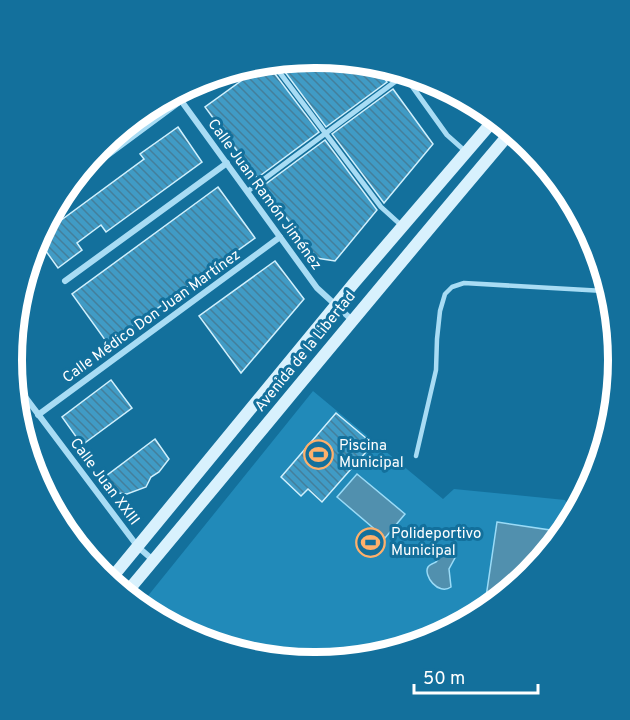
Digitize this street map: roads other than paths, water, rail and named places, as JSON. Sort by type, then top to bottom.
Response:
[{"type":"main road","points":[[115,574],[336,305],[489,125]]},
{"type":"main road","name":"Avenida de la Libertad","points":[[131,587],[506,138]]},
{"type":"street","points":[[278,70],[381,207],[402,226]]},
{"type":"street","points":[[248,191],[398,79]]},
{"type":"street","points":[[410,83],[447,135],[466,152]]},
{"type":"street","name":"Calle Juan Ramón Jiménez","points":[[181,101],[317,288],[352,320]]},
{"type":"street","points":[[106,155],[163,111]]},
{"type":"street","points":[[65,281],[227,163]]},
{"type":"street","name":"Calle Médico Don Juan Martínez","points":[[38,415],[280,237]]},
{"type":"street","name":"Calle Juan XXIII","points":[[25,397],[138,548],[153,560]]},
{"type":"lane","points":[[416,456],[436,370],[436,339],[440,311],[445,294],[452,287],[464,283],[599,291]]},
{"type":"place","name":"Piscina Municipal","points":[[318,455]]},
{"type":"place","name":"Polideportivo Municipal","points":[[370,543]]}]
